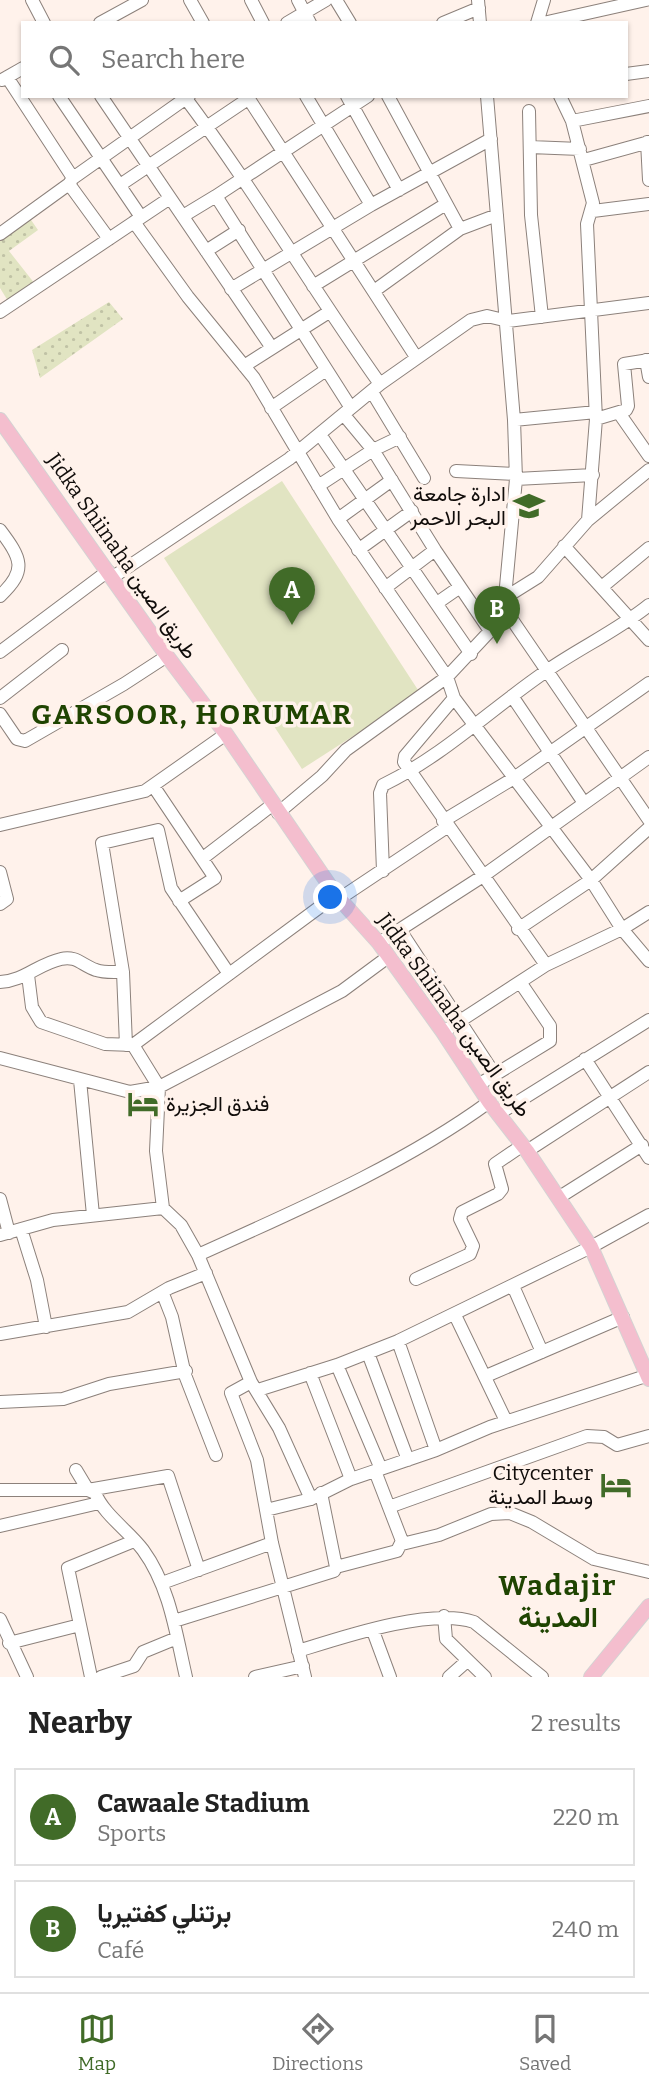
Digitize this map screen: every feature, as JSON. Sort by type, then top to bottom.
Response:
[{"type":"main road","name":"Jidka Shiinaha طريق الصين","points":[[1,425],[226,734],[338,897],[379,943],[478,1086],[525,1148],[591,1247],[649,1376]]},
{"type":"main road","points":[[591,1677],[649,1606]]},
{"type":"street","points":[[32,0],[43,21]]},
{"type":"street","points":[[104,21],[142,0]]},
{"type":"street","points":[[190,0],[202,21]]},
{"type":"street","points":[[251,0],[262,21]]},
{"type":"street","points":[[298,0],[307,18],[326,0]]},
{"type":"street","points":[[336,0],[349,21]]},
{"type":"street","points":[[538,21],[544,0]]},
{"type":"street","points":[[552,21],[646,0]]},
{"type":"street","points":[[447,21],[478,4]]},
{"type":"street","points":[[122,11],[129,21]]},
{"type":"street","points":[[21,69],[4,79],[109,239]]},
{"type":"street","points":[[628,74],[649,71]]},
{"type":"street","points":[[60,98],[120,185],[137,219],[244,366],[358,550],[447,677],[454,698],[549,829],[591,880],[622,929],[649,961]]},
{"type":"street","points":[[102,98],[272,348]]},
{"type":"street","points":[[0,234],[128,137],[186,98]]},
{"type":"street","points":[[188,98],[313,286],[376,388],[424,478]]},
{"type":"street","points":[[120,185],[246,98]]},
{"type":"street","points":[[248,98],[416,358]]},
{"type":"street","points":[[307,98],[371,205]]},
{"type":"street","points":[[389,98],[460,229]]},
{"type":"street","points":[[202,858],[322,776],[346,750],[447,677],[491,631],[505,603],[516,476],[508,321],[487,98]]},
{"type":"street","points":[[561,98],[572,121],[582,154],[593,211],[587,223],[596,415],[589,520]]},
{"type":"street","points":[[183,216],[323,125],[350,101],[399,190]]},
{"type":"street","points":[[572,121],[649,106]]},
{"type":"street","points":[[529,111],[531,215],[542,317]]},
{"type":"street","points":[[231,289],[371,205],[491,139]]},
{"type":"street","points":[[530,147],[582,154],[648,142],[648,174]]},
{"type":"street","points":[[216,195],[435,550],[491,631]]},
{"type":"street","points":[[0,312],[170,198]]},
{"type":"street","points":[[313,286],[446,204]]},
{"type":"street","points":[[593,211],[649,204]]},
{"type":"street","points":[[374,290],[460,229],[498,215]]},
{"type":"street","points":[[205,251],[239,230]]},
{"type":"street","points":[[0,652],[110,574],[297,454],[376,388],[478,317],[508,321],[649,303]]},
{"type":"street","points":[[244,366],[329,313]]},
{"type":"street","points":[[514,420],[619,413],[628,406],[624,364],[648,360],[649,377]]},
{"type":"street","points":[[271,408],[326,370]]},
{"type":"street","points":[[619,413],[649,456]]},
{"type":"street","points":[[321,436],[471,654]]},
{"type":"street","points":[[318,486],[373,450],[400,437]]},
{"type":"street","points":[[505,603],[538,577],[589,520],[649,470]]},
{"type":"street","points":[[456,471],[516,476],[593,475]]},
{"type":"street","points":[[338,519],[392,480]]},
{"type":"street","points":[[358,550],[412,511]]},
{"type":"street","points":[[0,530],[19,561],[16,579],[0,596]]},
{"type":"street","points":[[564,546],[649,640]]},
{"type":"street","points":[[603,586],[649,548]]},
{"type":"street","points":[[385,588],[435,550]]},
{"type":"street","points":[[437,603],[460,587]]},
{"type":"street","points":[[505,603],[547,671],[586,724],[649,820]]},
{"type":"street","points":[[383,870],[380,793],[383,785],[410,772],[547,671],[631,620],[649,605]]},
{"type":"street","points":[[0,698],[62,650]]},
{"type":"street","points":[[0,714],[17,739],[24,741],[167,656]]},
{"type":"street","points":[[28,975],[32,1007],[41,1021],[105,1044],[130,1045],[338,897],[383,870],[551,752],[586,724],[649,683]]},
{"type":"street","points":[[512,696],[584,803]]},
{"type":"street","points":[[454,698],[405,756],[410,772],[518,929],[546,965]]},
{"type":"street","points":[[1,823],[135,794],[154,787],[172,771],[226,734]]},
{"type":"street","points":[[379,943],[482,876],[649,757]]},
{"type":"street","points":[[154,787],[215,880],[179,901]]},
{"type":"street","points":[[176,822],[158,830],[102,843],[123,972],[130,1045],[159,1087],[156,1152],[163,1208],[181,1225],[198,1255],[254,1386],[316,1496],[336,1567]]},
{"type":"street","points":[[518,929],[591,880],[649,828]]},
{"type":"street","points":[[158,830],[167,875],[179,901],[229,974]]},
{"type":"street","points":[[0,872],[8,893],[7,899],[0,904]]},
{"type":"street","points":[[443,1032],[546,965],[622,929],[649,912]]},
{"type":"street","points":[[400,930],[495,1075]]},
{"type":"street","points":[[0,1058],[136,1093],[159,1087],[342,991],[388,957]]},
{"type":"street","points":[[0,982],[28,975],[37,968],[70,958],[100,972],[123,972]]},
{"type":"street","points":[[478,1086],[552,1038],[550,1026],[520,982]]},
{"type":"street","points":[[198,1255],[281,1217],[494,1107],[586,1059],[649,1020]]},
{"type":"street","points":[[586,1059],[649,1158]]},
{"type":"street","points":[[416,1279],[470,1254],[473,1246],[460,1219],[462,1212],[498,1194],[502,1189],[495,1164],[611,1098],[649,1072]]},
{"type":"street","points":[[80,1080],[93,1215]]},
{"type":"street","points":[[558,1198],[642,1145]]},
{"type":"street","points":[[0,1199],[10,1232],[37,1280],[46,1327]]},
{"type":"street","points":[[10,1232],[53,1220],[163,1208]]},
{"type":"street","points":[[255,1677],[304,1672],[272,1543],[257,1460],[231,1393],[337,1365],[398,1341],[591,1247],[649,1215]]},
{"type":"street","points":[[0,1334],[128,1312],[206,1273]]},
{"type":"street","points":[[513,1286],[541,1352]]},
{"type":"street","points":[[163,1294],[173,1317],[186,1371],[216,1455]]},
{"type":"street","points":[[455,1315],[467,1345],[486,1376],[506,1421]]},
{"type":"street","points":[[486,1376],[623,1317]]},
{"type":"street","points":[[398,1341],[436,1450]]},
{"type":"street","points":[[368,1353],[408,1460]]},
{"type":"street","points":[[337,1365],[378,1470],[402,1544]]},
{"type":"street","points":[[0,1402],[63,1399],[108,1384],[186,1371]]},
{"type":"street","points":[[310,1373],[351,1479]]},
{"type":"street","points":[[266,1510],[316,1496],[351,1479],[436,1450],[506,1421],[649,1376]]},
{"type":"street","points":[[389,1507],[587,1436],[604,1437],[617,1445],[649,1436]]},
{"type":"street","points":[[76,1470],[88,1490],[95,1493],[99,1503],[134,1541],[162,1583],[174,1621],[186,1677]]},
{"type":"street","points":[[0,1490],[88,1490],[168,1476],[198,1570]]},
{"type":"street","points":[[0,1526],[99,1503]]},
{"type":"street","points":[[174,1621],[282,1585],[334,1571],[336,1567],[397,1551],[402,1544],[439,1535],[491,1514],[510,1513],[532,1522],[594,1559],[649,1572]]},
{"type":"street","points":[[91,1677],[69,1566],[134,1541]]},
{"type":"street","points":[[162,1583],[272,1543]]},
{"type":"street","points":[[298,1651],[444,1616],[474,1622],[542,1677]]},
{"type":"street","points":[[444,1616],[446,1639],[485,1677]]},
{"type":"street","points":[[1,1624],[27,1677]]},
{"type":"street","points":[[9,1643],[80,1625]]},
{"type":"street","points":[[373,1631],[390,1677]]},
{"type":"street","points":[[102,1677],[134,1667],[143,1652],[177,1638]]},
{"type":"street","points":[[449,1677],[467,1661]]},
{"type":"green space","points":[[29,217],[38,230],[9,251],[35,284],[8,301],[0,288],[0,239]]},
{"type":"green space","points":[[109,302],[123,319],[40,378],[32,350]]},
{"type":"green space","points":[[282,481],[420,693],[302,769],[164,558]]},
{"type":"place","name":"ادارة جامعة البحر الاحمر","points":[[529,506]]},
{"type":"place","name":"Cawaale Stadium","points":[[292,625]]},
{"type":"place","name":"برتنلي كفتيريا","points":[[497,644]]},
{"type":"place","name":"فندق الجزيرة","points":[[143,1104]]},
{"type":"place","name":"Citycenter وسط المدينة","points":[[616,1485]]},
{"type":"district","name":"GARSOOR, HORUMAR","points":[[192,714]]},
{"type":"district","name":"Wadajir المدينة","points":[[558,1601]]}]
